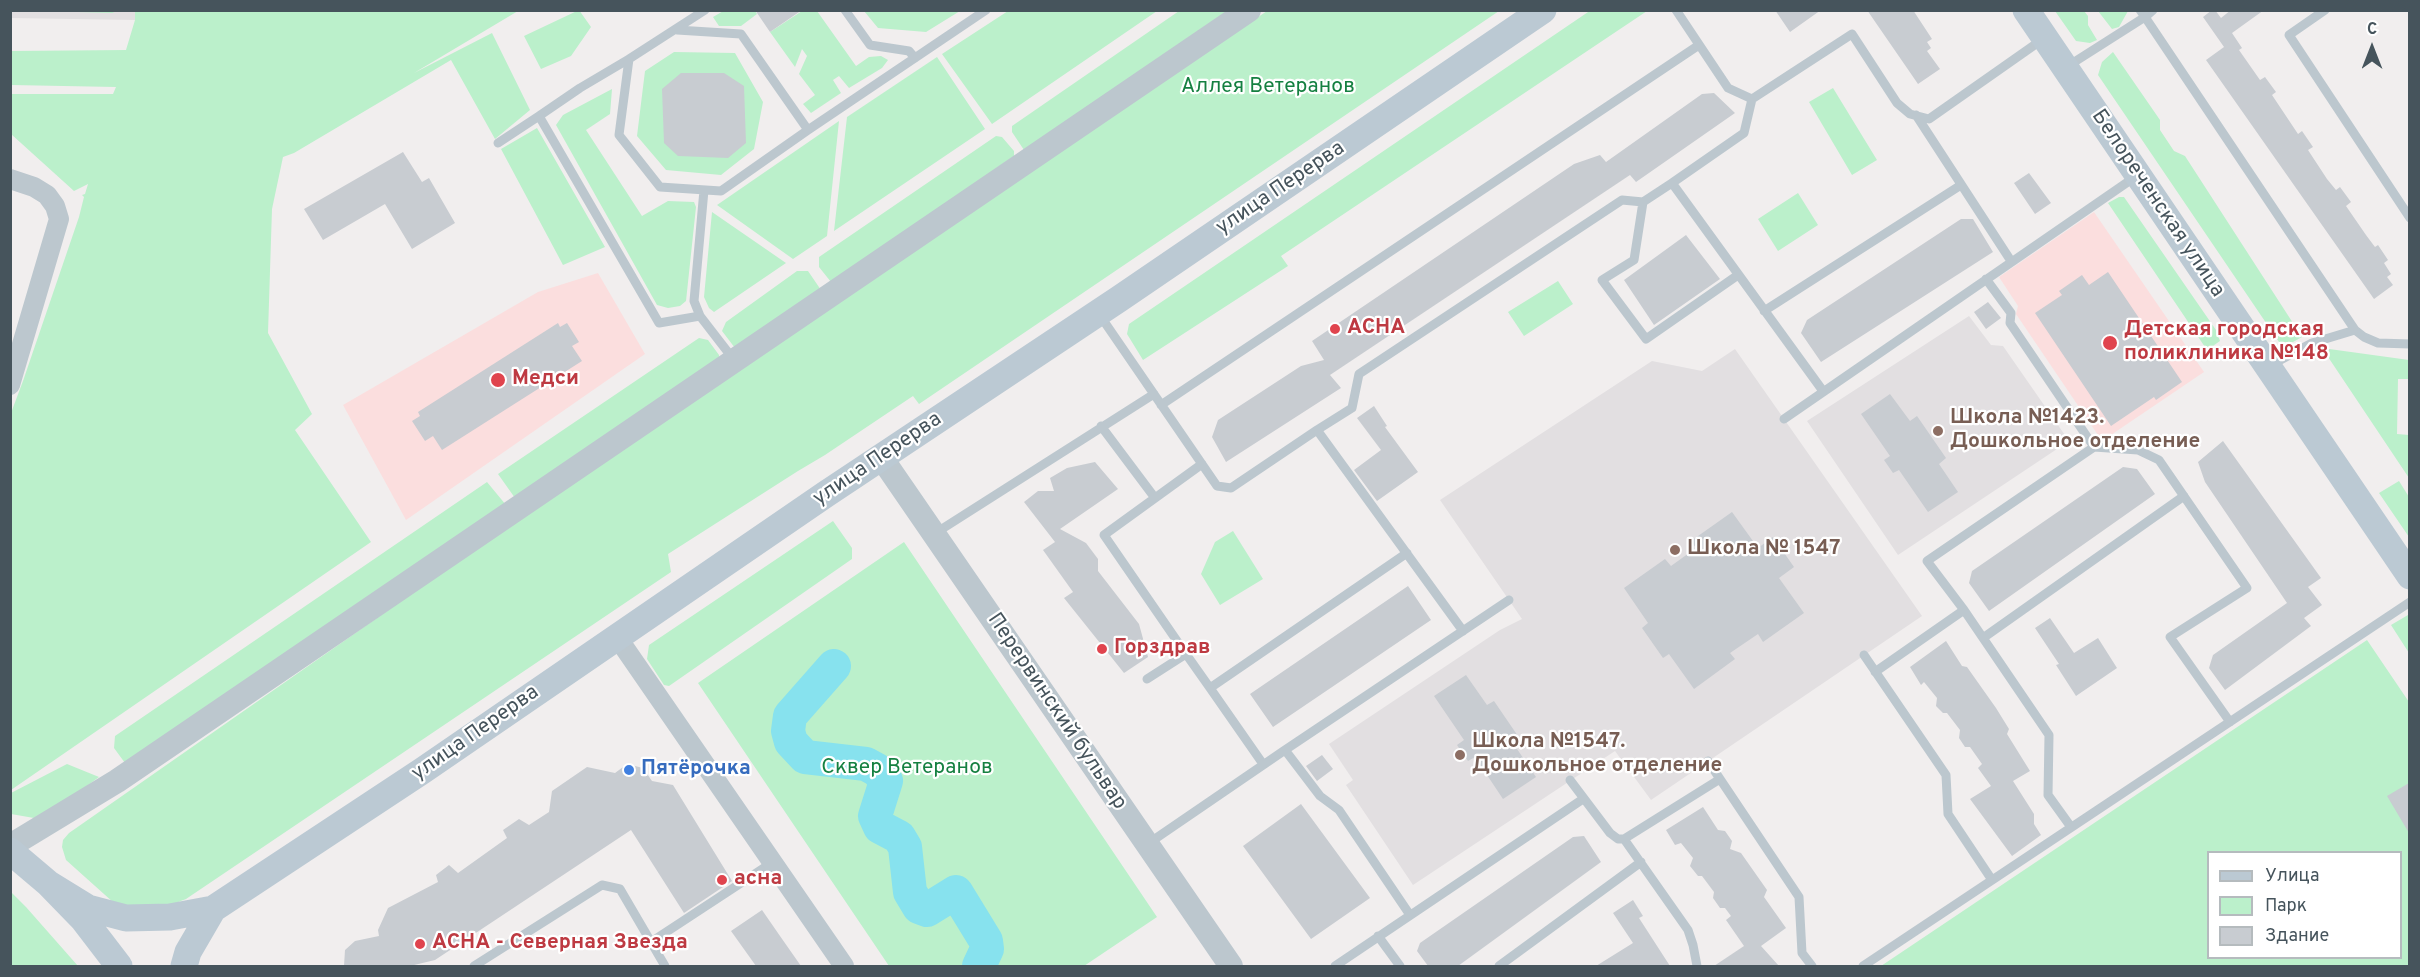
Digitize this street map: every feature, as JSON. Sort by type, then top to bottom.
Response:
[{"type":"main road","name":"улица Перерва","points":[[49,884],[88,908],[126,918],[170,917],[213,909],[422,771],[881,457],[1098,313],[1543,10]]},
{"type":"main road","name":"Белореченская улица","points":[[2026,10],[2409,576]]},
{"type":"main road","points":[[10,848],[83,920],[118,966]]},
{"type":"main road","name":"улица Перерва","points":[[184,966],[188,952],[213,909]]},
{"type":"street","points":[[10,848],[117,781],[738,364],[1249,10]]},
{"type":"street","points":[[10,179],[34,187],[47,195],[55,206],[59,219],[10,385]]},
{"type":"street","name":"Перервинский бульвар","points":[[881,457],[1231,966]]},
{"type":"street","points":[[617,637],[844,966]]},
{"type":"lane","points":[[498,143],[580,88],[677,30],[705,10]]},
{"type":"lane","points":[[844,10],[870,45],[909,51],[915,58]]},
{"type":"lane","points":[[629,59],[619,135],[660,187],[721,191],[986,10]]},
{"type":"lane","points":[[1676,10],[1728,88],[1752,99]]},
{"type":"lane","points":[[2065,68],[2142,14],[2153,10]]},
{"type":"lane","points":[[2325,10],[2289,35],[2409,218]]},
{"type":"lane","points":[[2142,14],[2355,330],[2378,343],[2409,344]]},
{"type":"lane","points":[[677,30],[741,34],[808,130]]},
{"type":"lane","points":[[1098,313],[1217,486],[1231,488],[1352,408],[1359,374],[1622,200],[1643,202],[1672,183],[1744,133],[1752,99],[1852,34],[1897,103],[1910,114],[1929,119],[2045,38]]},
{"type":"lane","points":[[1161,405],[1700,45]]},
{"type":"lane","points":[[1916,115],[2011,261]]},
{"type":"lane","points":[[539,116],[659,323],[700,316]]},
{"type":"lane","points":[[1784,419],[2011,261],[2036,248],[2137,175]]},
{"type":"lane","points":[[1672,183],[1823,391]]},
{"type":"lane","points":[[1764,311],[1961,185]]},
{"type":"lane","points":[[704,190],[694,301],[700,316],[738,364]]},
{"type":"lane","points":[[1643,202],[1634,260],[1602,280],[1646,339],[1738,275]]},
{"type":"lane","points":[[1986,279],[2011,313],[2010,323],[2094,447]]},
{"type":"lane","points":[[2269,366],[2312,343],[2355,330]]},
{"type":"lane","points":[[934,534],[1154,394]]},
{"type":"lane","points":[[1101,426],[1155,498]]},
{"type":"lane","points":[[1317,430],[1463,631]]},
{"type":"lane","points":[[2071,827],[2048,795],[2049,735],[1928,561],[2094,447],[2138,450],[2159,460],[2247,588],[2170,637],[2230,722]]},
{"type":"lane","points":[[1202,464],[1104,536],[1263,764]]},
{"type":"lane","points":[[1983,638],[2184,496]]},
{"type":"lane","points":[[1210,688],[1407,553]]},
{"type":"lane","points":[[1146,844],[1509,600]]},
{"type":"lane","points":[[1863,966],[2409,602]]},
{"type":"lane","points":[[1875,672],[1964,610]]},
{"type":"lane","points":[[1148,679],[1186,654]]},
{"type":"lane","points":[[1864,655],[1946,775],[1948,814],[1992,880]]},
{"type":"lane","points":[[1285,750],[1320,796],[1339,810],[1410,915]]},
{"type":"lane","points":[[1708,761],[1799,897],[1802,953],[1812,966]]},
{"type":"lane","points":[[1570,780],[1610,833],[1618,839],[1623,839],[1720,779]]},
{"type":"lane","points":[[1335,966],[1584,799]]},
{"type":"lane","points":[[1623,839],[1688,930],[1694,945],[1696,966]]},
{"type":"lane","points":[[651,942],[773,862]]},
{"type":"lane","points":[[1499,966],[1641,862]]},
{"type":"lane","points":[[474,966],[602,885],[620,889],[665,966]]},
{"type":"lane","points":[[1378,936],[1400,966]]},
{"type":"shaded area","points":[[11,11],[135,11],[135,20],[11,18]]},
{"type":"shaded area","name":"Детская городская поликлиника №148","points":[[2094,212],[2204,372],[2102,441],[2016,314],[2018,306],[1999,277]]},
{"type":"shaded area","name":"Медси","points":[[598,273],[645,354],[406,520],[343,405],[538,292]]},
{"type":"shaded area","name":"Школа №1423. Дошкольное отделение","points":[[1969,316],[1991,345],[2003,346],[2069,441],[1898,555],[1807,421]]},
{"type":"shaded area","name":"Школа № 1547","points":[[1735,349],[1922,616],[1651,800],[1615,751],[1413,885],[1346,785],[1353,780],[1329,744],[1500,630],[1522,619],[1440,500],[1652,361],[1702,371]]},
{"type":"green space","points":[[11,10],[117,10],[117,11],[112,13]]},
{"type":"green space","points":[[579,10],[591,27],[571,56],[541,69],[524,36]]},
{"type":"green space","points":[[725,10],[755,11],[757,14],[741,26],[719,26],[713,17]]},
{"type":"green space","points":[[1591,10],[1647,11],[1281,256],[1288,266],[1143,360],[1127,334],[1129,324]]},
{"type":"green space","points":[[135,11],[518,11],[414,73],[492,33],[530,110],[495,139],[451,60],[294,153],[283,157],[272,209],[268,333],[312,414],[295,430],[371,542],[11,790],[11,413],[79,217],[84,197],[82,195],[85,194],[88,184],[74,191],[11,134],[11,94],[113,94],[116,87],[11,85],[11,51],[126,50],[135,20]]},
{"type":"green space","points":[[802,11],[817,11],[856,66],[869,57],[881,56],[888,60],[882,68],[849,88],[839,76],[833,80],[841,93],[811,113],[803,104],[815,95],[799,74],[807,56],[802,49],[795,67],[770,32]]},
{"type":"green space","points":[[864,11],[960,11],[926,32],[878,28]]},
{"type":"green space","points":[[1008,11],[1157,11],[992,124],[942,54]]},
{"type":"green space","points":[[1179,11],[1227,11],[1024,150],[1012,132],[1012,126]]},
{"type":"green space","name":"Аллея Ветеранов","points":[[1267,11],[1499,11],[919,404],[913,396],[825,455],[668,554],[671,572],[186,899],[155,911],[114,903],[66,860],[62,847],[63,840],[69,833],[523,516]]},
{"type":"green space","points":[[2055,11],[2084,11],[2088,16],[2088,25],[2097,40],[2090,43],[2076,41]]},
{"type":"green space","points":[[2098,11],[2128,11],[2119,27],[2112,29]]},
{"type":"green space","points":[[674,52],[735,53],[763,102],[754,149],[721,175],[666,170],[637,136],[645,71]]},
{"type":"green space","points":[[2113,52],[2160,120],[2160,130],[2174,151],[2185,156],[2302,337],[2293,342],[2279,342],[2098,75],[2102,62]]},
{"type":"green space","points":[[937,57],[985,129],[834,231],[847,117]]},
{"type":"green space","points":[[1833,88],[1877,160],[1852,175],[1809,102]]},
{"type":"green space","points":[[612,89],[610,114],[586,130],[642,216],[668,201],[694,202],[696,207],[686,301],[680,306],[668,308],[657,305],[556,125],[563,115]]},
{"type":"green space","points":[[839,121],[827,236],[793,259],[717,205]]},
{"type":"green space","points":[[537,128],[605,247],[563,265],[501,149]]},
{"type":"green space","points":[[996,136],[1002,137],[1014,151],[1014,156],[831,282],[819,267],[819,257]]},
{"type":"green space","points":[[1798,193],[1818,225],[1778,251],[1758,219]]},
{"type":"green space","points":[[2124,197],[2216,330],[2220,341],[2207,350],[2108,203]]},
{"type":"green space","points":[[712,212],[786,263],[714,312],[709,308],[704,297]]},
{"type":"green space","points":[[797,271],[808,271],[821,290],[735,348],[722,331],[726,322]]},
{"type":"green space","points":[[1558,281],[1573,304],[1524,336],[1508,312]]},
{"type":"green space","points":[[699,338],[708,340],[719,355],[719,359],[515,498],[498,474]]},
{"type":"green space","points":[[2322,348],[2409,360],[2409,379],[2398,379],[2397,434],[2409,435],[2409,478]]},
{"type":"green space","points":[[2399,481],[2409,497],[2409,537],[2379,493]]},
{"type":"green space","points":[[487,482],[506,505],[125,763],[114,748],[115,736]]},
{"type":"green space","points":[[833,521],[852,548],[852,559],[669,686],[664,685],[647,659],[649,645]]},
{"type":"green space","points":[[1233,531],[1263,579],[1220,605],[1201,574],[1215,542]]},
{"type":"green space","name":"Сквер Ветеранов","points":[[904,542],[1157,917],[1084,966],[889,966],[698,683]]},
{"type":"green space","points":[[2408,615],[2410,618],[2409,653],[2391,625]]},
{"type":"green space","points":[[2367,640],[2409,702],[2409,966],[1881,966]]},
{"type":"green space","points":[[67,764],[99,777],[56,809],[45,814],[34,818],[11,814],[11,793]]},
{"type":"green space","points":[[11,892],[26,907],[78,966],[11,966]]},
{"type":"building","points":[[755,10],[802,10],[770,32]]},
{"type":"building","points":[[1775,10],[1821,10],[1790,32]]},
{"type":"building","points":[[1867,10],[1913,10],[1932,39],[1927,42],[1931,48],[1927,51],[1940,69],[1918,84]]},
{"type":"building","points":[[2215,10],[2221,18],[2231,10],[2264,10],[2232,33],[2242,48],[2239,50],[2260,80],[2265,77],[2276,92],[2272,95],[2298,134],[2302,131],[2313,147],[2308,150],[2327,179],[2336,190],[2340,187],[2351,202],[2346,206],[2375,247],[2378,245],[2388,260],[2384,263],[2391,274],[2387,277],[2393,285],[2374,299],[2206,60],[2224,47],[2203,17]]},
{"type":"building","points":[[681,73],[724,73],[744,86],[746,143],[728,158],[678,156],[664,143],[662,89]]},
{"type":"building","points":[[1714,93],[1735,113],[1636,182],[1630,175],[1330,375],[1341,388],[1226,462],[1212,437],[1218,420],[1301,366],[1324,360],[1312,341],[1574,164],[1600,155],[1606,162],[1702,94]]},
{"type":"building","points":[[403,152],[422,182],[429,178],[455,223],[412,249],[385,204],[323,240],[304,209]]},
{"type":"building","points":[[2029,173],[2051,203],[2035,214],[2014,183]]},
{"type":"building","points":[[1961,219],[1973,219],[1993,252],[1821,362],[1801,333],[1807,320]]},
{"type":"building","points":[[1686,235],[1720,279],[1654,325],[1624,280]]},
{"type":"building","points":[[2108,272],[2182,382],[2156,400],[2154,397],[2111,426],[2035,313],[2062,295],[2059,291],[2082,275],[2089,285]]},
{"type":"building","points":[[1988,302],[2001,318],[1986,329],[1974,312]]},
{"type":"building","points":[[558,323],[560,327],[567,323],[579,342],[572,346],[582,361],[442,450],[433,436],[425,441],[412,421],[420,416],[418,412]]},
{"type":"building","points":[[1890,394],[1910,421],[1917,416],[1946,458],[1939,464],[1958,492],[1928,512],[1899,470],[1893,473],[1884,460],[1890,456],[1861,414]]},
{"type":"building","points":[[1374,406],[1387,426],[1385,427],[1418,472],[1377,501],[1354,470],[1381,450],[1357,418]]},
{"type":"building","points":[[2223,441],[2321,578],[2308,587],[2322,605],[2304,618],[2311,626],[2225,690],[2209,668],[2213,655],[2287,603],[2205,482],[2198,462]]},
{"type":"building","points":[[1095,462],[1118,489],[1060,529],[1086,543],[1098,559],[1098,571],[1139,624],[1148,657],[1124,673],[1064,598],[1073,592],[1043,550],[1055,542],[1024,502],[1038,491],[1054,491],[1050,478],[1067,468]]},
{"type":"building","points":[[2123,467],[2137,469],[2155,494],[1989,611],[1969,583],[1972,571]]},
{"type":"building","points":[[1732,512],[1758,548],[1773,537],[1794,567],[1779,578],[1804,613],[1763,642],[1758,634],[1730,653],[1735,659],[1694,689],[1669,654],[1663,658],[1642,628],[1648,623],[1624,588],[1665,559],[1671,566],[1696,548],[1691,541]]},
{"type":"building","points":[[1408,586],[1431,620],[1273,727],[1250,694]]},
{"type":"building","points":[[2050,618],[2074,653],[2098,638],[2117,668],[2076,696],[2056,665],[2059,664],[2035,628]]},
{"type":"building","points":[[1946,641],[1962,666],[1967,667],[1996,708],[2009,729],[2007,734],[2030,771],[2013,781],[2034,814],[2034,824],[2041,835],[2012,856],[1970,799],[1991,786],[1978,768],[1982,764],[1970,747],[1965,747],[1959,738],[1960,730],[1947,713],[1943,713],[1936,706],[1937,698],[1924,682],[1921,685],[1910,667]]},
{"type":"building","points":[[1466,675],[1487,705],[1494,701],[1522,742],[1515,746],[1536,777],[1503,799],[1475,757],[1468,761],[1457,745],[1464,740],[1434,696]]},
{"type":"building","points":[[1322,755],[1333,769],[1317,781],[1306,766]]},
{"type":"building","points":[[627,764],[643,768],[652,781],[673,785],[732,881],[684,913],[631,830],[435,960],[410,966],[344,966],[345,950],[355,941],[379,936],[378,930],[388,908],[438,882],[436,875],[449,865],[458,873],[507,838],[503,830],[519,819],[529,825],[549,812],[552,791],[587,767],[615,773]]},
{"type":"building","points":[[2409,783],[2409,833],[2387,796]]},
{"type":"building","points":[[1301,804],[1370,898],[1311,939],[1243,846]]},
{"type":"building","points":[[1703,807],[1718,830],[1725,831],[1732,841],[1730,849],[1741,853],[1767,890],[1764,897],[1786,928],[1761,946],[1779,966],[1714,966],[1744,946],[1726,920],[1731,916],[1725,908],[1720,908],[1713,898],[1714,892],[1702,876],[1698,876],[1690,866],[1693,858],[1681,843],[1675,845],[1666,830]]},
{"type":"building","points":[[1584,836],[1601,862],[1458,966],[1428,966],[1417,951],[1420,943],[1573,837]]},
{"type":"building","points":[[1633,900],[1643,916],[1639,918],[1670,966],[1596,966],[1633,943],[1613,913]]},
{"type":"building","points":[[762,910],[801,966],[756,966],[731,931]]},
{"type":"waterway","points":[[834,666],[790,716],[788,731],[791,742],[805,757],[866,764],[877,770],[886,781],[875,816],[880,827],[899,837],[905,847],[910,892],[919,907],[927,910],[956,892],[986,941],[987,949],[979,966]]},
{"type":"place","name":"АСНА","points":[[1335,329]]},
{"type":"place","name":"Детская городская поликлиника №148","points":[[2110,343]]},
{"type":"place","name":"Медси","points":[[498,380]]},
{"type":"place","name":"Школа №1423. Дошкольное отделение","points":[[1938,431]]},
{"type":"place","name":"Школа № 1547","points":[[1675,550]]},
{"type":"place","name":"Горздрав","points":[[1102,649]]},
{"type":"place","name":"Школа №1547. Дошкольное отделение","points":[[1460,755]]},
{"type":"place","name":"Пятёрочка","points":[[629,770]]},
{"type":"place","name":"асна","points":[[722,880]]},
{"type":"place","name":"АСНА - Северная Звезда","points":[[420,944]]}]
